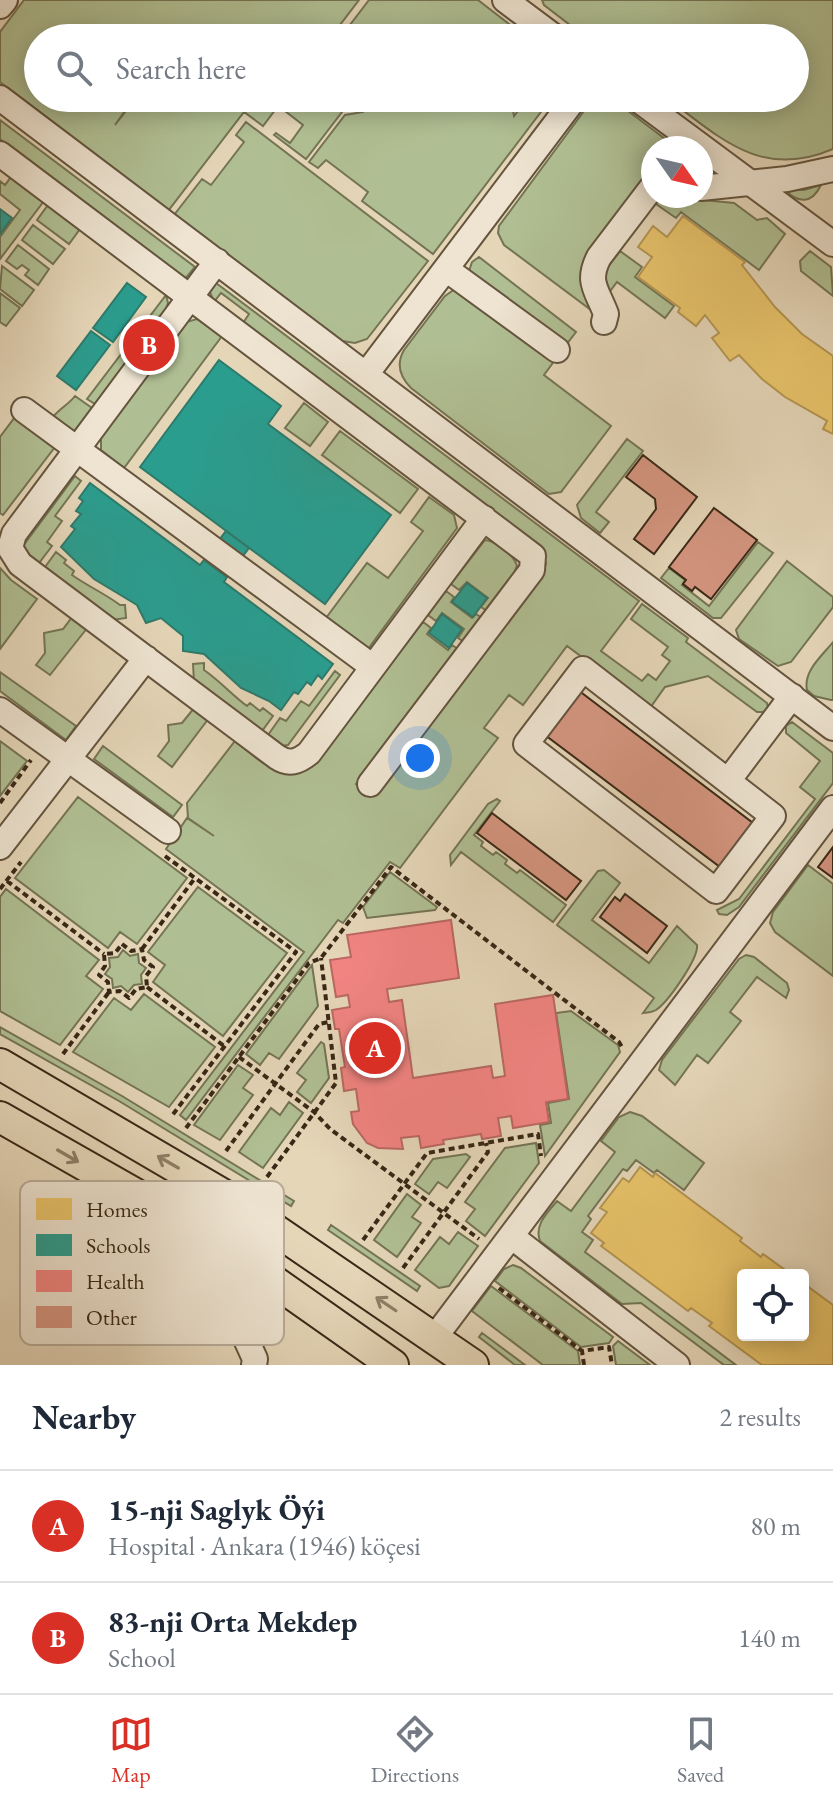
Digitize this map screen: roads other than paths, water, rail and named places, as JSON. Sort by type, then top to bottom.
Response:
[{"type":"main road","points":[[0,1064],[200,1181]]},
{"type":"main road","points":[[0,1117],[113,1181]]},
{"type":"main road","points":[[284,1235],[473,1365]]},
{"type":"main road","points":[[284,1288],[393,1365]]},
{"type":"street","points":[[0,6],[5,0]]},
{"type":"street","points":[[505,0],[537,24]]},
{"type":"street","points":[[0,98],[833,728]]},
{"type":"street","points":[[367,373],[564,112]]},
{"type":"street","points":[[655,112],[833,244]]},
{"type":"street","points":[[0,154],[533,556],[532,570],[370,784]]},
{"type":"street","points":[[713,187],[815,175],[833,169]]},
{"type":"street","points":[[604,322],[606,314],[592,279],[593,269],[641,202]]},
{"type":"street","points":[[217,261],[14,534],[12,554],[20,564],[284,762],[292,762],[301,760],[309,753],[484,518]]},
{"type":"street","points":[[446,269],[557,350]]},
{"type":"street","points":[[24,410],[373,667]]},
{"type":"street","points":[[0,847],[146,658]]},
{"type":"street","points":[[583,669],[728,781],[773,816],[716,891],[526,744],[583,669]]},
{"type":"street","points":[[728,781],[792,696]]},
{"type":"street","points":[[0,710],[67,758],[164,841]]},
{"type":"street","points":[[435,1337],[833,808]]},
{"type":"street","points":[[511,1236],[677,1365]]},
{"type":"street","points":[[249,1345],[255,1359],[254,1365]]},
{"type":"place","name":"83-nji Orta Mekdep","points":[[149,345]]},
{"type":"place","name":"15-nji Saglyk Öýi","points":[[375,1048]]}]
